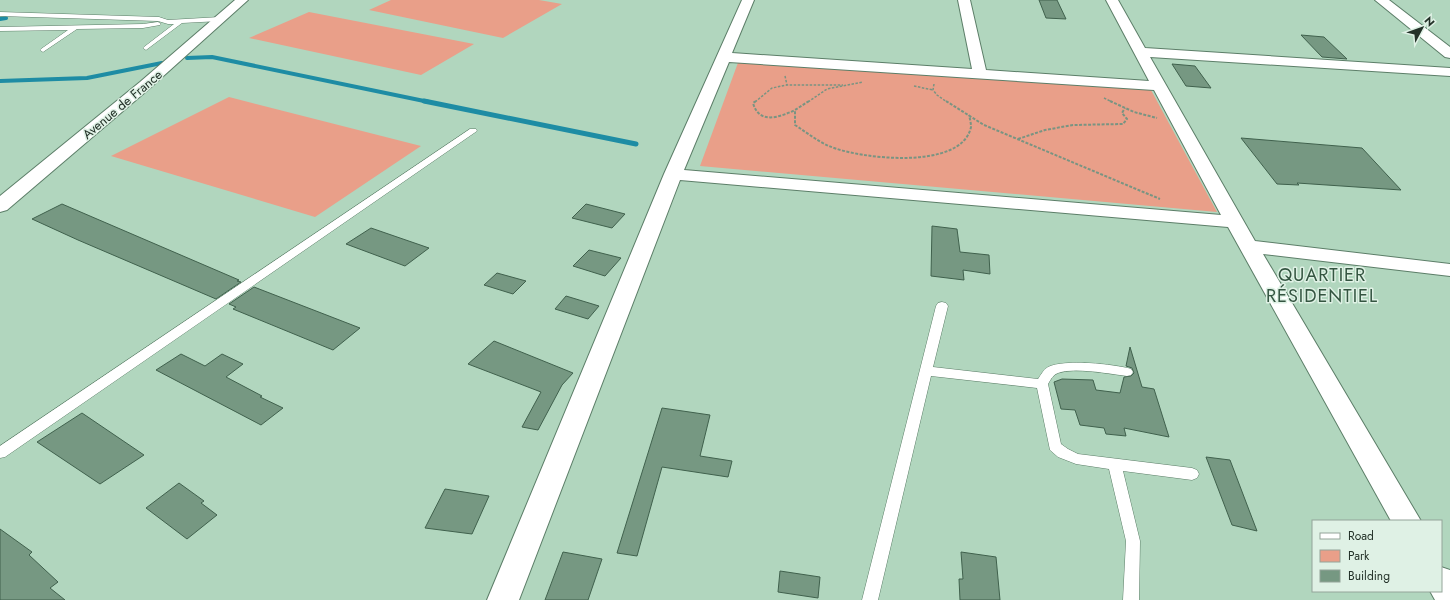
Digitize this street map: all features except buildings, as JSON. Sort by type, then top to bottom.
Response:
[{"type":"street","name":"Avenue de France","points":[[0,206],[145,85],[242,0]]},
{"type":"street","points":[[503,600],[673,174],[748,0]]},
{"type":"street","points":[[964,0],[980,75]]},
{"type":"street","points":[[1112,0],[1248,246],[1405,520]]},
{"type":"street","points":[[1381,0],[1450,54]]},
{"type":"street","points":[[1141,52],[1450,72]]},
{"type":"street","points":[[724,57],[1160,86]]},
{"type":"street","points":[[673,174],[1236,222]]},
{"type":"street","points":[[1248,246],[1450,270]]},
{"type":"street","points":[[1442,583],[1450,596]]},
{"type":"lane","points":[[0,14],[159,19],[168,22]]},
{"type":"lane","points":[[0,21],[26,15]]},
{"type":"lane","points":[[0,29],[143,26],[168,22],[220,19]]},
{"type":"lane","points":[[146,48],[181,21]]},
{"type":"lane","points":[[43,50],[76,27]]},
{"type":"lane","points":[[0,453],[473,131]]},
{"type":"lane","points":[[870,600],[942,306]]},
{"type":"lane","points":[[1127,372],[1068,367],[1054,369],[1047,375],[1042,384],[1055,446],[1063,453],[1076,459],[1192,474]]},
{"type":"lane","points":[[926,371],[1042,384]]},
{"type":"lane","points":[[1115,464],[1133,541],[1131,600]]},
{"type":"path","points":[[920,71],[934,82],[933,90]]},
{"type":"path","points":[[1084,81],[1088,88],[1134,112],[1159,118],[1178,119]]},
{"type":"path","points":[[851,85],[787,85],[772,88],[753,103],[754,110],[762,116],[780,118],[827,89],[851,85],[863,82]]},
{"type":"path","points":[[913,86],[933,90],[937,95],[984,125],[1185,209],[1189,218]]},
{"type":"path","points":[[1018,139],[1040,131],[1072,126],[1090,124],[1123,124],[1127,119],[1122,113],[1125,108]]},
{"type":"path","points":[[795,110],[795,125],[830,146],[878,158],[932,156],[955,148],[966,139],[970,126],[969,115]]},
{"type":"green space","points":[[391,0],[539,0],[562,4],[503,38],[369,10]]},
{"type":"green space","points":[[309,12],[474,44],[421,75],[249,38]]},
{"type":"green space","points":[[739,60],[1151,90],[1217,212],[700,166]]},
{"type":"green space","points":[[229,97],[421,146],[315,217],[111,156]]},
{"type":"waterway","points":[[0,19],[6,18]]},
{"type":"waterway","points":[[187,58],[212,57],[429,102]]},
{"type":"waterway","points":[[0,81],[87,78],[162,63]]},
{"type":"waterway","points":[[424,101],[636,144]]},
{"type":"district","name":"QUARTIER RÉSIDENTIEL","points":[[1322,285]]}]
